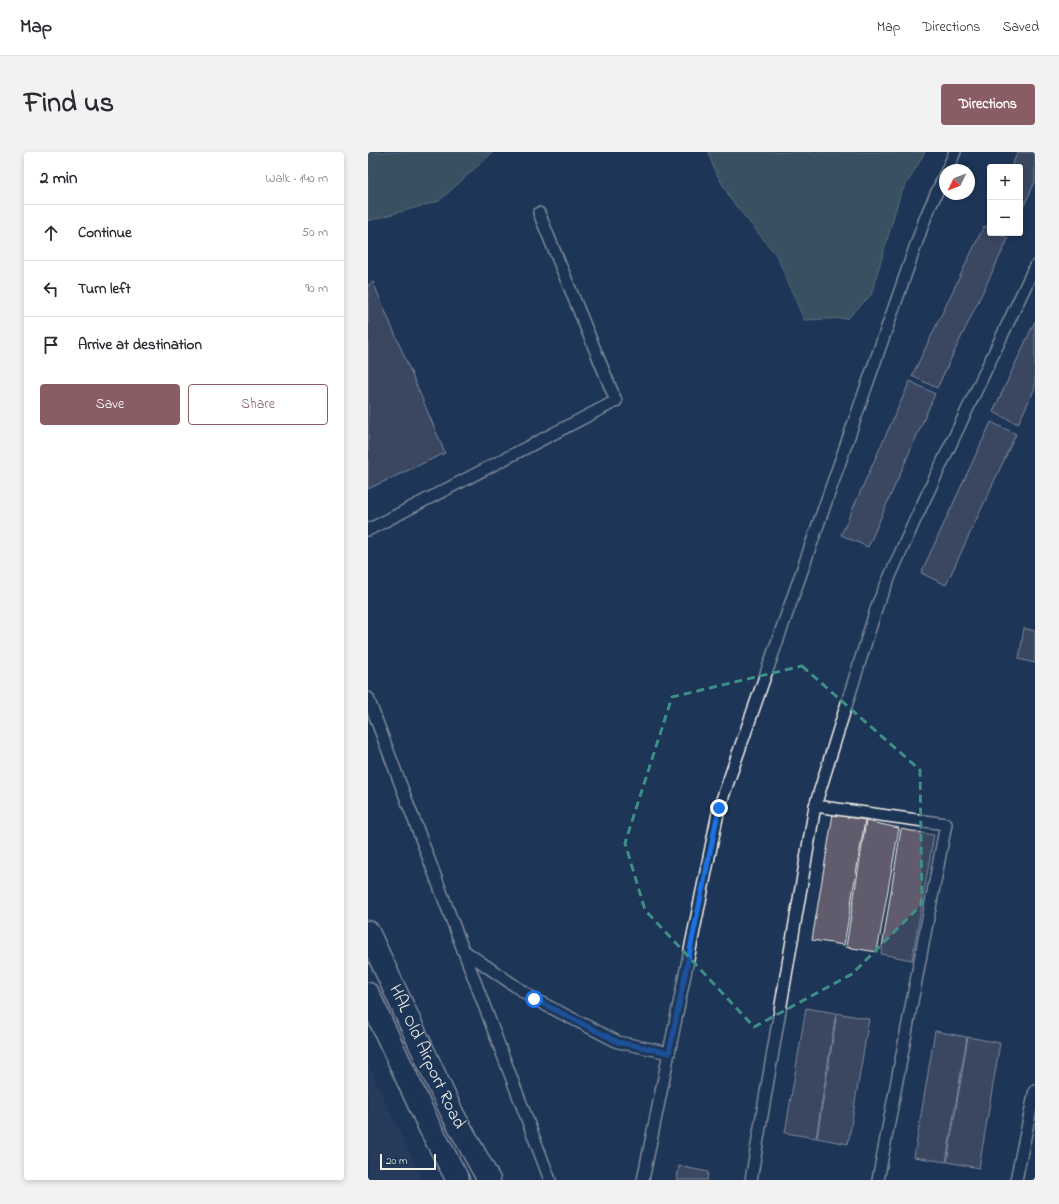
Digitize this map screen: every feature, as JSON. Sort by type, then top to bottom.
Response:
[{"type":"main road","name":"HAL Old Airport Road","points":[[368,932],[453,1115],[489,1180]]},
{"type":"main road","name":"HAL Old Airport Road","points":[[368,994],[430,1128],[458,1180]]},
{"type":"lane","points":[[950,164],[956,152]]},
{"type":"lane","points":[[643,1180],[719,808],[926,216],[939,187]]},
{"type":"lane","points":[[368,530],[616,401],[539,213]]},
{"type":"lane","points":[[751,1180],[815,806],[878,602],[1035,266]]},
{"type":"lane","points":[[368,698],[550,1180]]},
{"type":"lane","points":[[815,806],[946,824],[878,1180]]},
{"type":"lane","points":[[463,950],[534,999],[593,1030],[618,1042],[669,1053]]},
{"type":"lane","points":[[1016,1180],[1035,1090]]},
{"type":"highlighted area","points":[[802,666],[920,770],[922,904],[852,974],[754,1027],[645,910],[625,843],[672,697]]},
{"type":"shaded area","points":[[368,1064],[405,1143],[424,1180],[368,1180]]},
{"type":"green space","points":[[368,152],[493,152],[439,201],[368,221]]},
{"type":"green space","points":[[708,152],[925,152],[900,195],[871,295],[848,318],[804,320],[777,256],[732,201],[715,171]]},
{"type":"building","points":[[1018,152],[1035,152],[1035,182],[1023,208],[1023,164],[1012,164]]},
{"type":"building","points":[[984,226],[987,228],[987,236],[1003,236],[1008,239],[937,388],[912,376]]},
{"type":"building","points":[[373,282],[445,453],[368,489],[368,285]]},
{"type":"building","points":[[1035,321],[1035,388],[1018,424],[993,412]]},
{"type":"building","points":[[910,381],[935,394],[868,547],[841,535]]},
{"type":"building","points":[[991,422],[1016,434],[946,585],[921,573]]},
{"type":"building","points":[[1024,628],[1035,631],[1035,663],[1019,659]]},
{"type":"building","points":[[833,814],[865,820],[844,945],[812,940]]},
{"type":"building","points":[[866,821],[899,828],[877,952],[846,947]]},
{"type":"building","points":[[901,829],[934,835],[912,960],[881,954]]},
{"type":"building","points":[[806,1008],[836,1013],[816,1138],[785,1133]]},
{"type":"building","points":[[837,1013],[869,1019],[848,1144],[817,1138]]},
{"type":"building","points":[[935,1031],[967,1037],[946,1162],[914,1157]]},
{"type":"building","points":[[968,1037],[1000,1043],[979,1168],[947,1162]]},
{"type":"building","points":[[679,1166],[708,1172],[707,1180],[677,1180]]},
{"type":"route","points":[[534,999],[618,1042],[669,1053],[719,808]]}]
